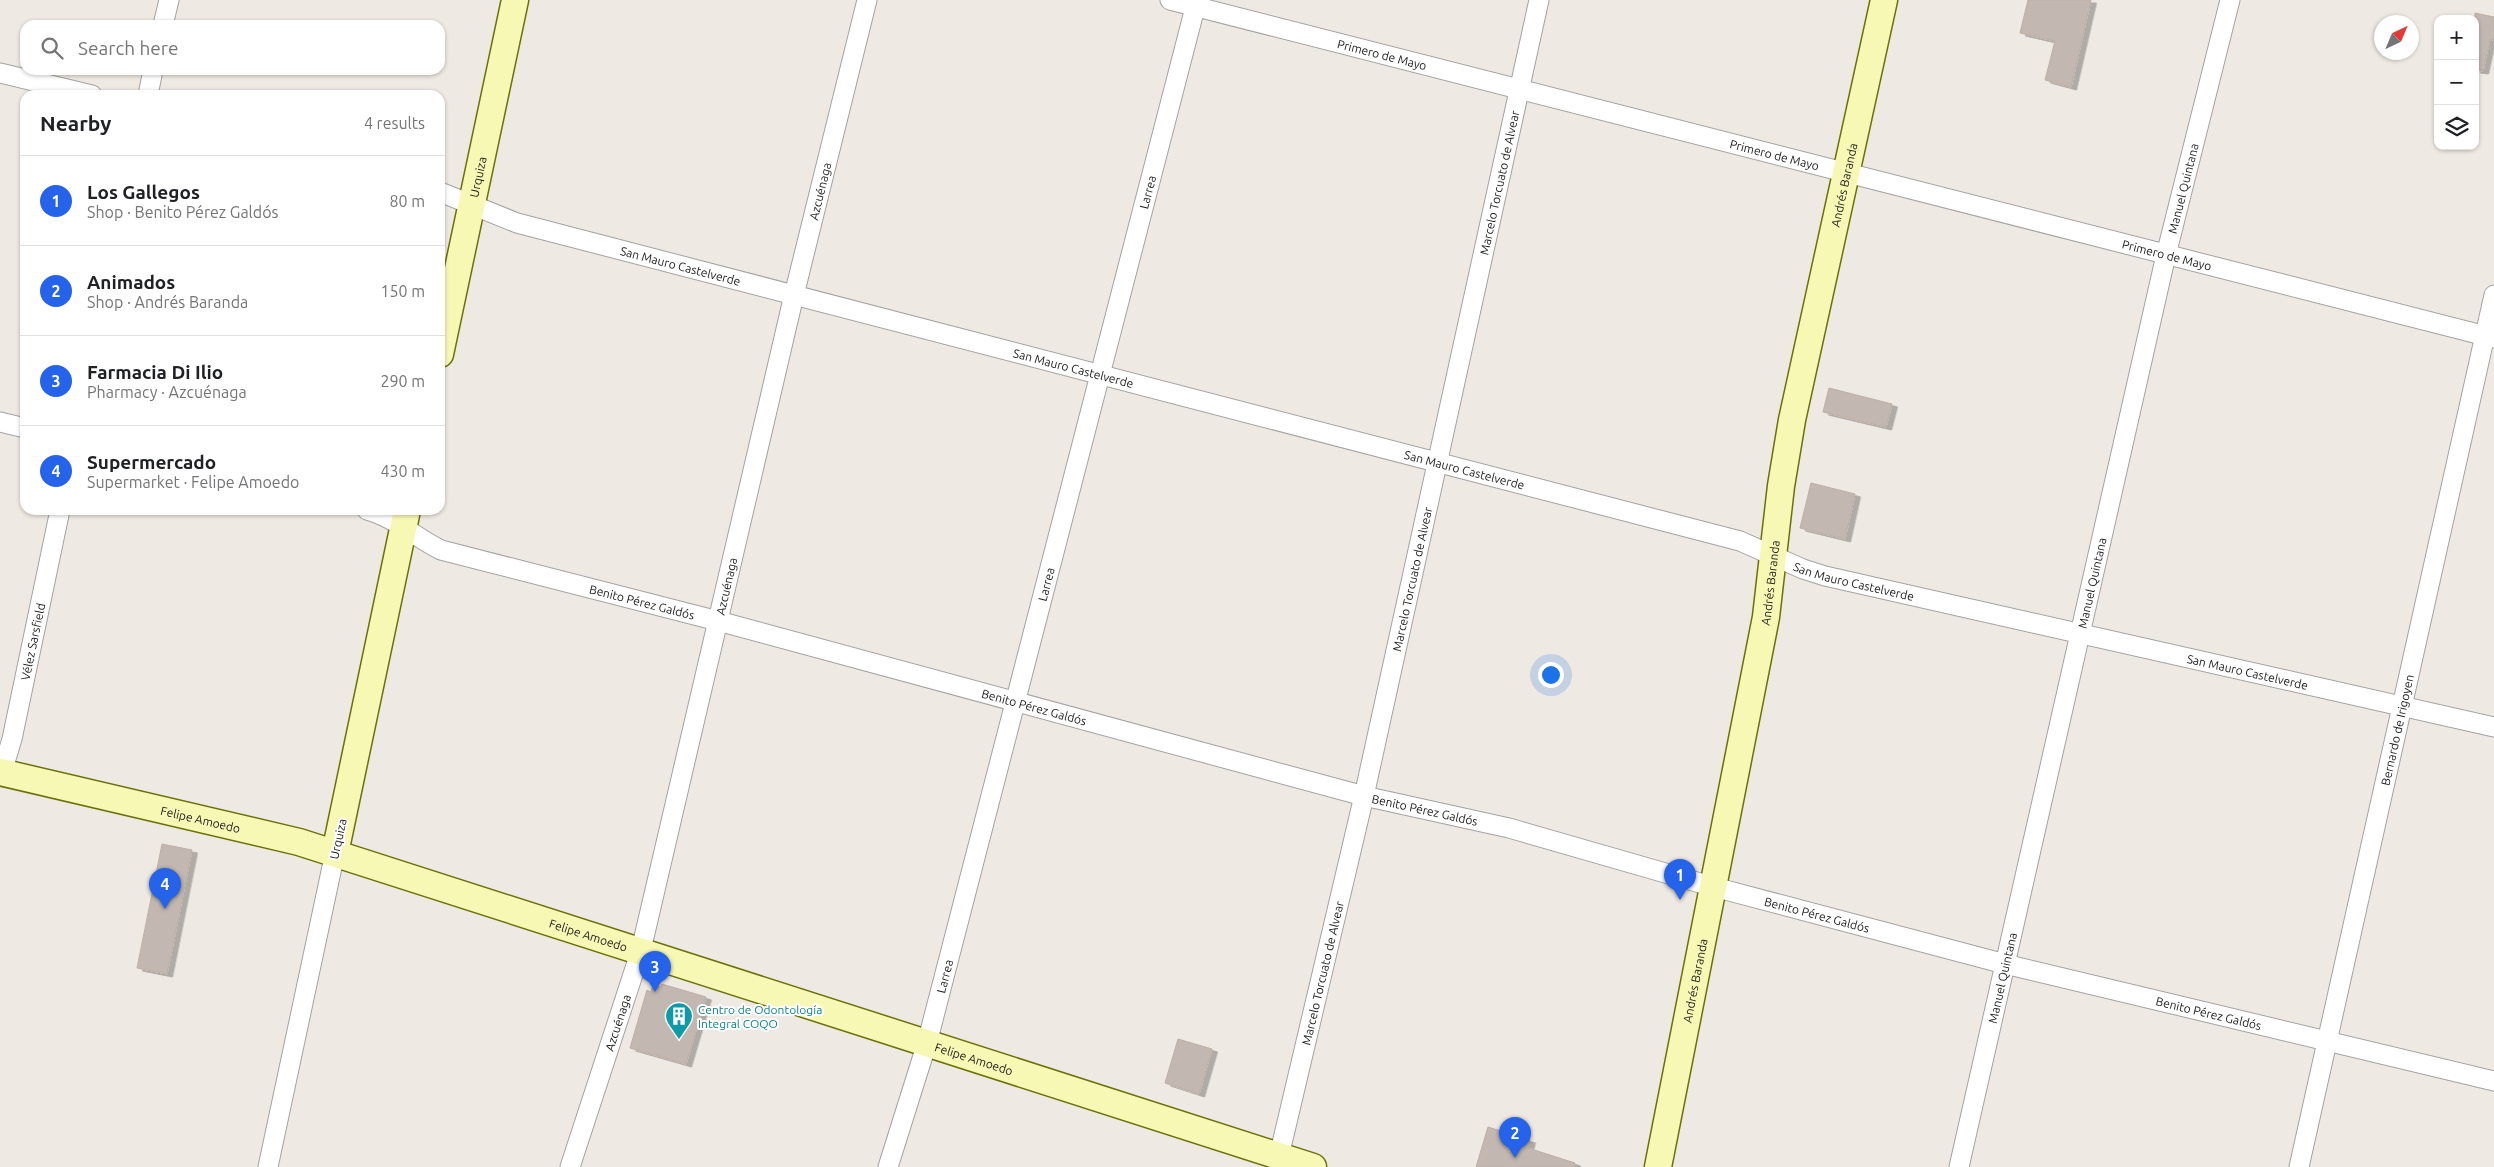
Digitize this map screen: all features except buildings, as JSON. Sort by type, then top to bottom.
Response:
[{"type":"main road","name":"Urquiza","points":[[445,331],[515,0]]},
{"type":"main road","name":"Andrés Baranda","points":[[1658,1167],[1766,617],[1781,486],[1792,420],[1844,174],[1884,0]]},
{"type":"main road","name":"Urquiza","points":[[335,853],[405,519]]},
{"type":"main road","name":"Felipe Amoedo","points":[[1,772],[300,842],[1312,1167]]},
{"type":"street","points":[[164,20],[169,0]]},
{"type":"street","name":"Azcuénaga","points":[[570,1167],[641,950],[794,295],[868,0]]},
{"type":"street","name":"Primero de Mayo","points":[[1170,0],[1196,3],[1844,174],[2489,337]]},
{"type":"street","name":"Marcelo Torcuato de Alvear","points":[[1279,1156],[1364,796],[1439,465],[1539,0]]},
{"type":"street","name":"Manuel Quintana","points":[[1959,1167],[2166,255],[2230,0]]},
{"type":"street","name":"Larrea","points":[[888,1167],[927,1043],[1196,3]]},
{"type":"street","points":[[0,73],[71,90]]},
{"type":"street","points":[[149,90],[152,75]]},
{"type":"street","name":"San Mauro Castelverde","points":[[445,194],[517,223],[1100,374],[1439,465],[1740,541],[1803,569],[1825,576],[2494,727]]},
{"type":"street","name":"Bernardo de Irigoyen","points":[[2299,1167],[2489,337],[2494,295]]},
{"type":"street","points":[[0,422],[20,427]]},
{"type":"street","name":"Vélez Sarsfield","points":[[1,772],[12,739],[59,515]]},
{"type":"street","name":"Benito Pérez Galdós","points":[[381,515],[405,519],[442,550],[718,621],[1364,796],[1509,828],[1714,886],[2005,964],[2494,1081]]},
{"type":"street","name":"Urquiza","points":[[268,1167],[335,853]]},
{"type":"place","name":"Los Gallegos","points":[[1680,900]]},
{"type":"place","name":"Supermercado","points":[[165,909]]},
{"type":"place","name":"Farmacia Di Ilio","points":[[655,992]]},
{"type":"place","name":"Centro de Odontología Integral COQO","points":[[679,1040]]},
{"type":"place","name":"Animados","points":[[1515,1158]]}]
